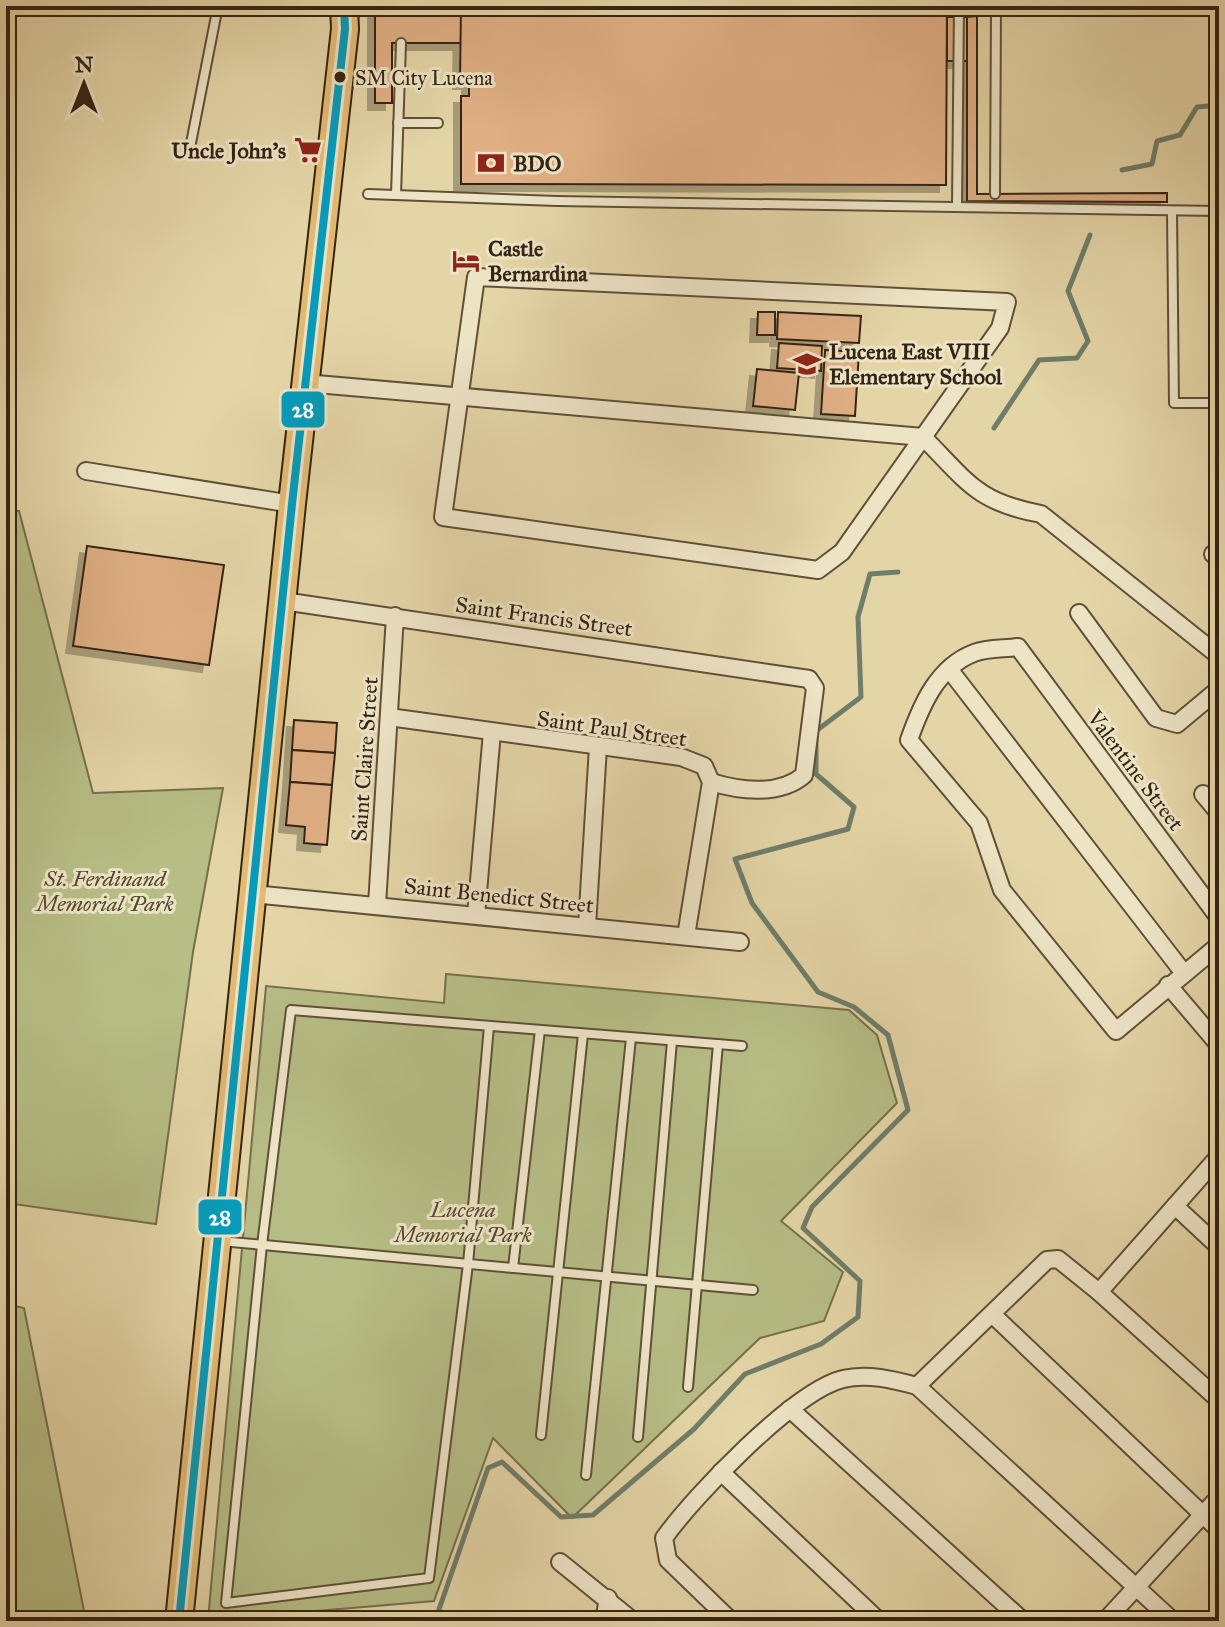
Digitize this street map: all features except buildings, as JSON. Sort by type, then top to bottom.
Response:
[{"type":"main road","points":[[179,1621],[292,504],[345,29],[344,6]]},
{"type":"street","points":[[476,277],[1007,302],[1000,328],[842,552],[818,570],[443,517],[460,397],[476,277]]},
{"type":"street","points":[[305,383],[923,437],[982,496],[1007,508],[1041,514],[1219,656]]},
{"type":"street","points":[[86,471],[292,504]]},
{"type":"street","name":"Saint Francis Street","points":[[283,601],[809,679],[815,688],[804,775],[793,785],[762,789],[732,788],[711,782]]},
{"type":"street","points":[[1079,613],[1156,718],[1177,724],[1219,689]]},
{"type":"street","name":"Saint Claire Street","points":[[377,905],[395,616]]},
{"type":"street","name":"Valentine Street","points":[[949,669],[974,653],[1018,647],[1219,918]]},
{"type":"street","points":[[1183,972],[949,669],[924,699],[909,740],[979,823],[1002,890],[1116,1031],[1219,945]]},
{"type":"street","name":"Saint Paul Street","points":[[389,717],[681,757],[704,766],[711,782]]},
{"type":"street","points":[[476,915],[492,732]]},
{"type":"street","points":[[587,926],[598,747]]},
{"type":"street","points":[[686,936],[711,782]]},
{"type":"street","points":[[1203,794],[1219,813]]},
{"type":"street","name":"Saint Benedict Street","points":[[253,894],[740,942]]},
{"type":"street","points":[[1168,985],[1219,1045]]},
{"type":"street","points":[[1099,1292],[1219,1156]]},
{"type":"street","points":[[1175,1206],[1219,1247]]},
{"type":"street","points":[[917,1386],[1047,1260],[1058,1259],[1219,1400]]},
{"type":"street","points":[[993,1315],[1219,1530]]},
{"type":"street","points":[[731,1621],[668,1560],[664,1538],[721,1472],[790,1409],[843,1379],[883,1378],[917,1386],[1173,1621]]},
{"type":"street","points":[[790,1409],[1023,1621]]},
{"type":"street","points":[[721,1472],[879,1621]]},
{"type":"street","points":[[1105,1621],[1219,1497]]},
{"type":"street","points":[[560,1562],[633,1621]]},
{"type":"street","points":[[604,1621],[608,1598]]},
{"type":"lane","points":[[191,143],[218,6]]},
{"type":"lane","points":[[957,206],[959,6]]},
{"type":"lane","points":[[995,201],[996,6]]},
{"type":"lane","points":[[396,195],[401,43]]},
{"type":"lane","points":[[398,123],[438,123]]},
{"type":"lane","points":[[368,194],[557,201],[957,206],[995,201],[1219,211]]},
{"type":"lane","points":[[1172,211],[1174,403],[1219,403]]},
{"type":"lane","points":[[489,1026],[468,1264],[429,1578],[226,1603],[262,1245],[291,1010],[742,1046]]},
{"type":"lane","points":[[513,1268],[540,1030]]},
{"type":"lane","points":[[541,1435],[583,1034]]},
{"type":"lane","points":[[586,1475],[631,1038]]},
{"type":"lane","points":[[638,1437],[672,1041]]},
{"type":"lane","points":[[688,1387],[718,1044]]},
{"type":"lane","points":[[218,1241],[753,1290]]},
{"type":"green space","name":"St. Ferdinand Memorial Park","points":[[6,511],[19,511],[93,793],[223,788],[193,952],[156,1224],[6,1203]]},
{"type":"green space","name":"Lucena Memorial Park","points":[[446,974],[849,1010],[877,1035],[897,1103],[781,1221],[843,1272],[824,1321],[760,1338],[572,1518],[493,1438],[434,1601],[208,1620],[266,986],[444,1003]]},
{"type":"green space","points":[[6,1304],[24,1308],[86,1621],[6,1621]]},
{"type":"waterway","points":[[1122,170],[1152,164],[1157,141],[1180,135],[1197,107],[1219,105]]},
{"type":"waterway","points":[[994,428],[1039,360],[1077,358],[1088,341],[1068,291],[1090,235]]},
{"type":"waterway","points":[[435,1621],[488,1468],[502,1462],[561,1517],[593,1515],[694,1429],[745,1374],[821,1344],[858,1317],[860,1281],[803,1228],[812,1207],[908,1110],[888,1035],[854,1007],[818,992],[752,903],[735,859],[848,829],[854,807],[816,774],[816,731],[861,697],[858,617],[870,574],[898,572]]},
{"type":"transit line","name":"28","points":[[179,1621],[292,504],[345,29],[344,6]]},
{"type":"place","name":"SM City Lucena","points":[[340,77]]},
{"type":"place","name":"Uncle John's","points":[[308,150]]},
{"type":"place","name":"BDO","points":[[491,163]]},
{"type":"place","name":"Castle Bernardina","points":[[466,261]]},
{"type":"place","name":"Lucena East VIII Elementary School","points":[[807,364]]}]
